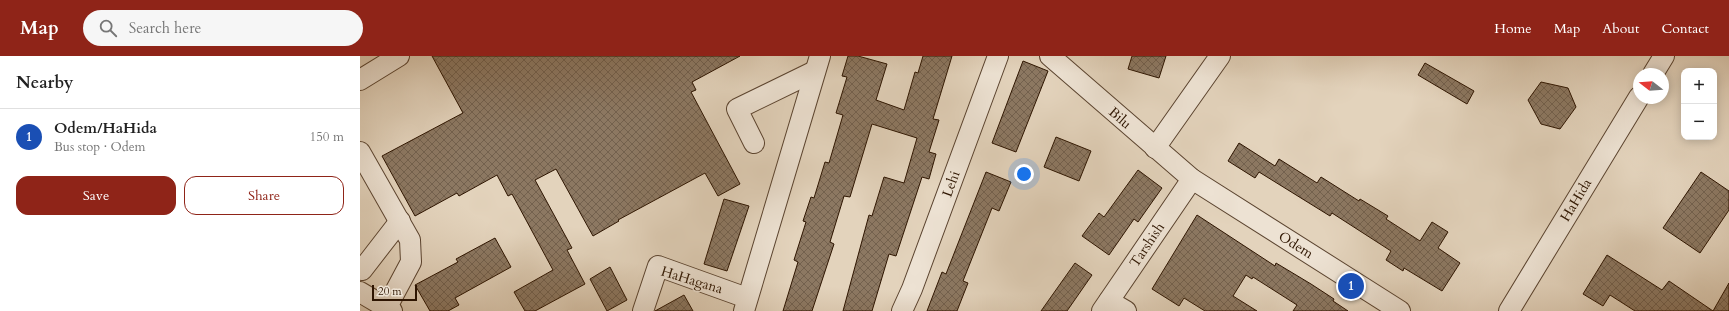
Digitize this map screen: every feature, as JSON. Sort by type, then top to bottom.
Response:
[{"type":"street","points":[[360,80],[399,56]]},
{"type":"street","name":"Lehi","points":[[902,311],[912,288],[998,56]]},
{"type":"street","name":"Bilu","points":[[1050,56],[1192,179]]},
{"type":"street","points":[[1155,148],[1220,56]]},
{"type":"street","points":[[1657,68],[1664,56]]},
{"type":"street","points":[[754,144],[737,109],[817,64]]},
{"type":"street","points":[[746,304],[817,64]]},
{"type":"street","name":"HaHida","points":[[1509,309],[1634,104]]},
{"type":"street","points":[[360,152],[410,240],[411,262],[389,309],[360,292]]},
{"type":"street","name":"Tarshish","points":[[1112,308],[1192,179]]},
{"type":"street","name":"Odem","points":[[1192,179],[1400,311]]},
{"type":"street","points":[[362,270],[400,221]]},
{"type":"street","name":"HaHagana","points":[[643,311],[658,266],[746,304]]},
{"type":"building","points":[[432,56],[740,56],[692,82],[696,90],[691,92],[740,184],[718,196],[705,173],[618,220],[619,221],[593,236],[556,169],[535,180],[572,248],[567,250],[585,284],[535,311],[525,311],[514,292],[553,270],[512,194],[508,196],[497,175],[459,196],[457,193],[415,216],[382,156],[463,113]]},
{"type":"building","points":[[848,56],[858,56],[887,64],[876,100],[904,110],[915,72],[918,73],[923,56],[952,56],[933,119],[939,120],[929,152],[936,154],[929,179],[922,177],[896,256],[889,254],[872,311],[843,311],[869,215],[872,216],[884,177],[904,183],[917,138],[872,124],[850,197],[844,196],[830,242],[834,244],[812,311],[783,311],[798,262],[794,260],[806,222],[803,221],[811,197],[814,198],[825,162],[829,163],[843,115],[836,113],[847,77],[842,76]]},
{"type":"building","points":[[1132,56],[1166,56],[1159,78],[1128,69]]},
{"type":"building","points":[[1023,61],[1048,71],[1016,152],[992,143]]},
{"type":"building","points":[[1425,63],[1474,91],[1467,104],[1418,75]]},
{"type":"building","points":[[1541,82],[1568,88],[1576,107],[1560,129],[1541,124],[1528,100]]},
{"type":"building","points":[[1056,137],[1091,151],[1079,181],[1044,167]]},
{"type":"building","points":[[1239,143],[1275,166],[1279,159],[1317,183],[1321,177],[1359,201],[1360,199],[1388,216],[1386,219],[1420,241],[1432,222],[1448,232],[1438,248],[1460,263],[1442,291],[1404,268],[1403,271],[1386,260],[1391,251],[1332,213],[1330,216],[1259,172],[1255,178],[1228,161]]},
{"type":"building","points":[[1138,170],[1162,188],[1138,222],[1134,219],[1109,255],[1082,236],[1099,213],[1104,217]]},
{"type":"building","points":[[986,172],[1011,182],[999,211],[992,208],[963,281],[968,283],[957,311],[927,311],[942,272],[946,274]]},
{"type":"building","points":[[1701,172],[1729,191],[1729,210],[1700,253],[1663,228]]},
{"type":"building","points":[[724,199],[749,206],[727,271],[704,264]]},
{"type":"building","points":[[1197,215],[1275,266],[1276,263],[1311,284],[1334,299],[1333,301],[1348,311],[1293,311],[1297,305],[1253,277],[1252,279],[1246,275],[1233,296],[1257,311],[1205,311],[1184,298],[1179,306],[1152,289]]},
{"type":"building","points":[[495,238],[511,267],[455,298],[459,305],[448,311],[430,311],[415,285],[458,262],[456,259]]},
{"type":"building","points":[[1607,255],[1662,290],[1669,281],[1713,311],[1635,311],[1610,295],[1603,306],[1583,294]]},
{"type":"building","points":[[1075,263],[1092,275],[1067,311],[1041,311]]},
{"type":"building","points":[[610,267],[627,300],[607,311],[590,279]]},
{"type":"building","points":[[1729,283],[1729,311],[1713,311]]},
{"type":"building","points":[[684,295],[693,311],[655,311]]},
{"type":"place","name":"Odem/HaHida","points":[[1351,286]]}]
